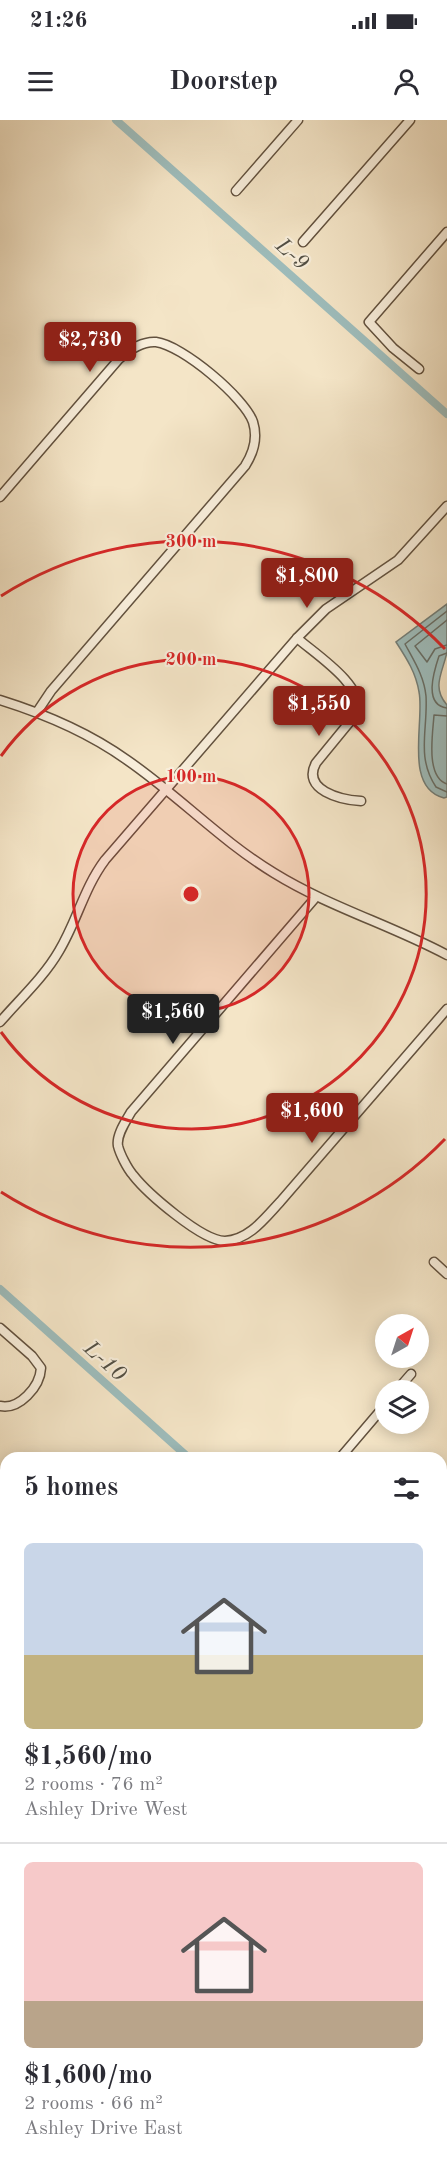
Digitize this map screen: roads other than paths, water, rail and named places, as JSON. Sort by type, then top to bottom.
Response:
[{"type":"street","points":[[236,191],[298,120]]},
{"type":"street","points":[[303,242],[410,120]]},
{"type":"street","points":[[419,369],[393,348],[369,322],[447,232]]},
{"type":"street","points":[[0,497],[129,350],[154,342],[178,349],[239,401],[250,415],[255,431],[251,456],[51,692],[37,712]]},
{"type":"street","points":[[0,1022],[48,968],[59,951],[80,900],[97,871],[297,638],[326,609],[398,560],[447,506]]},
{"type":"street","points":[[297,638],[347,681],[355,690],[360,706],[357,713],[316,762],[311,770],[312,777],[323,790],[341,800],[361,801]]},
{"type":"street","points":[[0,700],[37,712],[103,744],[166,790],[246,855],[316,897],[447,955]]},
{"type":"street","points":[[316,897],[131,1112],[123,1126],[118,1144],[127,1166],[133,1175],[161,1201],[202,1234],[224,1241],[241,1237],[280,1202],[447,1009]]},
{"type":"street","points":[[434,1262],[447,1274]]},
{"type":"street","points":[[0,1328],[32,1356],[41,1368],[41,1376],[20,1403],[9,1408],[0,1406]]},
{"type":"street","points":[[406,1380],[411,1374]]},
{"type":"street","points":[[345,1452],[375,1417]]},
{"type":"water","points":[[447,604],[447,652],[439,686],[442,698],[447,705],[447,797],[444,798],[431,792],[424,781],[418,752],[420,704],[418,685],[396,642]]},
{"type":"waterway","name":"L-9","points":[[116,120],[447,414]]},
{"type":"waterway","name":"L-10","points":[[0,1289],[182,1452]]}]
